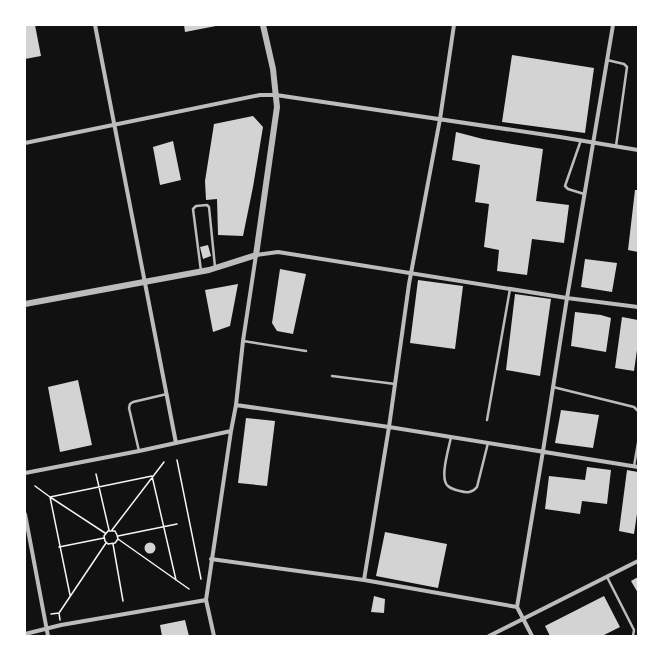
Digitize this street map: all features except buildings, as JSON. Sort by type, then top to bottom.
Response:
[{"type":"street","points":[[95,25],[176,443]]},
{"type":"street","points":[[214,636],[206,600],[211,559],[236,405],[275,124],[276,95],[273,68],[263,25]]},
{"type":"street","points":[[364,580],[412,274],[440,119],[454,25]]},
{"type":"street","points":[[532,636],[517,607],[613,25]]},
{"type":"street","points":[[25,143],[260,95],[276,95],[581,140],[638,150]]},
{"type":"street","points":[[25,304],[201,271],[256,255],[278,252],[567,298],[638,307]]},
{"type":"street","points":[[236,405],[389,427],[636,467]]},
{"type":"street","points":[[25,472],[139,451],[231,431]]},
{"type":"street","points":[[25,514],[48,636]]},
{"type":"street","points":[[211,559],[364,580],[517,607]]},
{"type":"street","points":[[489,636],[638,562]]},
{"type":"street","points":[[25,634],[47,630],[62,625],[206,600]]},
{"type":"lane","points":[[607,60],[624,64],[627,67],[616,146]]},
{"type":"lane","points":[[581,140],[566,186],[568,189],[584,194]]},
{"type":"lane","points":[[201,271],[193,209],[196,206],[208,205],[209,207],[215,268]]},
{"type":"lane","points":[[487,420],[510,289]]},
{"type":"lane","points":[[244,341],[306,351]]},
{"type":"lane","points":[[332,376],[395,384]]},
{"type":"lane","points":[[553,387],[634,408],[638,411]]},
{"type":"lane","points":[[139,451],[129,408],[130,404],[167,394]]},
{"type":"lane","points":[[451,437],[444,473],[445,481],[449,487],[467,493],[472,492],[477,487],[488,443]]},
{"type":"lane","points":[[636,467],[638,443]]},
{"type":"lane","points":[[607,577],[634,630],[633,636]]},
{"type":"path","points":[[177,460],[201,580]]},
{"type":"path","points":[[112,530],[164,462]]},
{"type":"path","points":[[96,474],[109,530]]},
{"type":"path","points":[[50,497],[152,476]]},
{"type":"path","points":[[152,476],[176,580]]},
{"type":"path","points":[[36,486],[50,497],[105,533]]},
{"type":"path","points":[[50,497],[70,595]]},
{"type":"path","points":[[118,536],[176,524]]},
{"type":"path","points":[[106,543],[104,538],[105,533],[112,530],[118,536],[118,539],[113,544]]},
{"type":"path","points":[[59,547],[104,538]]},
{"type":"path","points":[[118,539],[189,589]]},
{"type":"path","points":[[44,615],[59,613],[106,543]]},
{"type":"path","points":[[106,543],[113,544]]},
{"type":"path","points":[[113,544],[123,601]]}]
